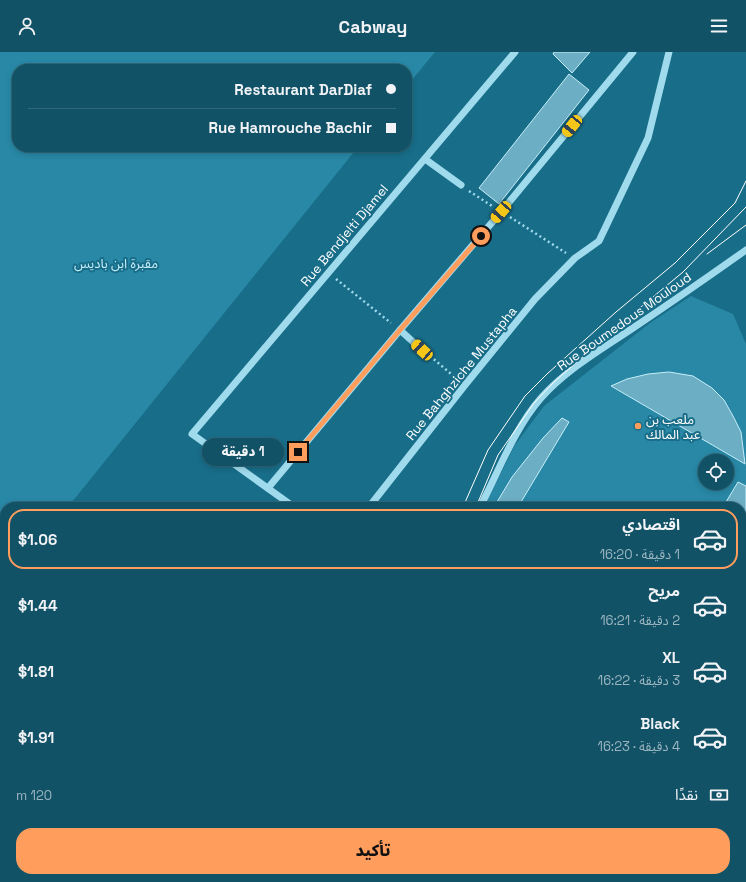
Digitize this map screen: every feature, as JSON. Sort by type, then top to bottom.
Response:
[{"type":"street","name":"Rue Bendjelti Djamel","points":[[268,488],[192,434],[515,52]]},
{"type":"street","points":[[287,502],[268,488],[501,212],[633,52]]},
{"type":"street","name":"Rue Bahghziche Mustapha","points":[[373,502],[535,299],[575,258],[599,241],[648,138],[669,52]]},
{"type":"street","points":[[425,159],[461,185]]},
{"type":"street","name":"Rue Boumedous Mouloud","points":[[483,502],[523,424],[542,398],[561,379],[587,359],[746,250]]},
{"type":"street","points":[[400,330],[422,350]]},
{"type":"path","points":[[461,185],[575,258]]},
{"type":"path","points":[[328,273],[400,330]]},
{"type":"path","points":[[422,350],[465,385]]},
{"type":"green space","name":"مقبرة ابن باديس","points":[[0,52],[435,52],[412,80],[412,64],[12,64],[12,152],[354,152],[72,502],[0,502]]},
{"type":"green space","name":"ملعب بن عبد المالك","points":[[691,296],[733,314],[746,344],[746,502],[486,502],[515,445],[544,406],[650,323]]},
{"type":"building","points":[[554,52],[590,52],[572,73],[553,54]]},
{"type":"building","points":[[569,74],[589,90],[499,204],[479,188]]},
{"type":"building","points":[[669,372],[693,376],[712,388],[724,400],[741,432],[745,464],[734,458],[734,454],[728,454],[611,386],[627,379],[648,374]]},
{"type":"building","points":[[562,418],[569,422],[521,502],[497,502],[512,477],[543,438]]},
{"type":"building","points":[[738,482],[746,486],[746,502],[726,502]]},
{"type":"tram line","points":[[465,502],[488,450],[525,396],[547,374],[616,312],[675,263],[735,203],[746,181]]},
{"type":"tram line","points":[[478,502],[498,455],[534,403],[554,382],[683,272],[746,207]]},
{"type":"tram line","points":[[707,254],[746,225]]},
{"type":"place","name":"ملعب بن عبد المالك","points":[[638,426]]},
{"type":"route","points":[[298,452],[481,236]]}]
